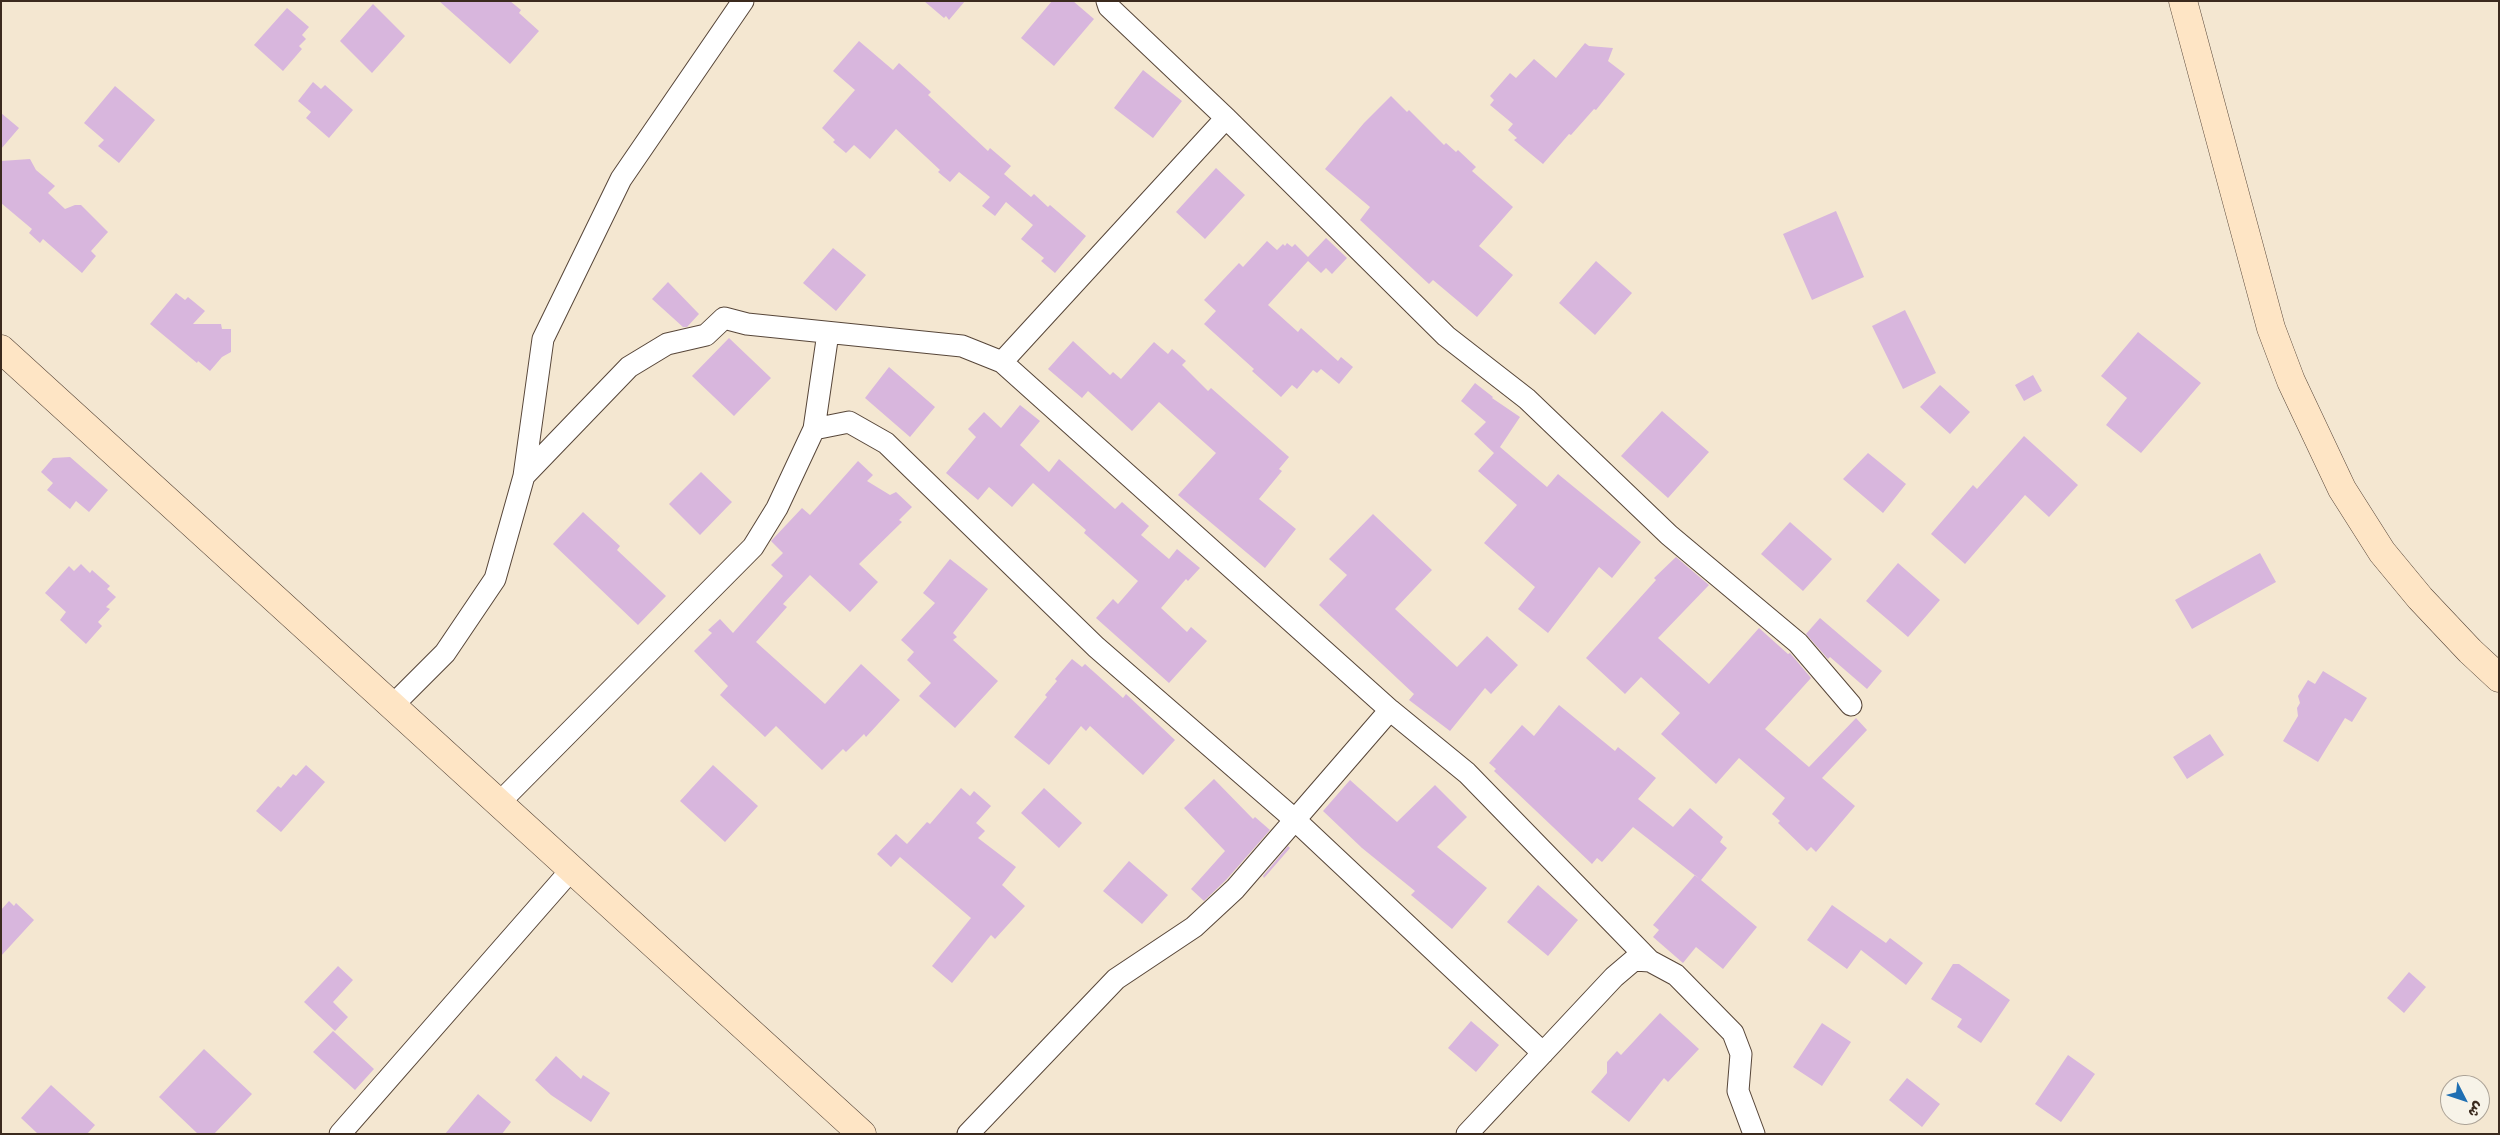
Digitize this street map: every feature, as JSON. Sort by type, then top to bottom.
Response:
[{"type":"street","points":[[393,705],[445,654],[495,579],[524,476],[543,339],[621,179],[743,1]]},
{"type":"street","points":[[1107,1],[1109,7],[1226,118],[1446,336],[1526,399],[1669,535],[1798,643],[1850,705]]},
{"type":"street","points":[[2184,1],[2271,328],[2300,399],[2342,489],[2382,552],[2420,598],[2470,651],[2499,678]]},
{"type":"street","points":[[1002,362],[1226,118]]},
{"type":"street","points":[[524,476],[629,367],[667,344],[706,335],[724,318],[747,324],[962,346],[1002,362],[1390,710],[1467,774],[1650,961],[1676,975],[1732,1033],[1741,1054],[1738,1091],[1754,1134]]},
{"type":"street","points":[[500,803],[753,547],[777,508],[814,429],[828,333]]},
{"type":"street","points":[[1,349],[862,1134]]},
{"type":"street","points":[[814,429],[848,422],[886,442],[1096,647],[1294,819],[1543,1053]]},
{"type":"street","points":[[968,1134],[1116,979],[1194,926],[1235,889],[1390,710]]},
{"type":"street","points":[[340,1134],[572,869]]},
{"type":"street","points":[[1467,1134],[1614,977],[1634,960],[1650,961]]},
{"type":"building","points":[[439,1],[510,1],[521,10],[519,13],[539,31],[510,64]]},
{"type":"building","points":[[924,1],[965,1],[949,20]]},
{"type":"building","points":[[1052,1],[1073,1],[1094,19],[1054,66],[1021,38]]},
{"type":"building","points":[[373,4],[405,36],[372,73],[340,41]]},
{"type":"building","points":[[287,8],[309,27],[302,35],[306,39],[299,46],[302,49],[283,71],[254,45]]},
{"type":"building","points":[[859,41],[893,70],[899,63],[931,92],[928,95],[988,151],[990,148],[1011,166],[1004,174],[1031,197],[1034,194],[1048,207],[1050,205],[1086,236],[1055,273],[1041,261],[1044,258],[1021,239],[1033,225],[1006,202],[995,216],[982,206],[990,197],[959,172],[950,182],[938,172],[940,170],[896,129],[870,159],[854,145],[846,153],[833,142],[835,140],[822,128],[855,90],[833,71]]},
{"type":"building","points":[[1585,43],[1589,46],[1613,48],[1608,61],[1625,74],[1596,110],[1594,109],[1571,135],[1569,134],[1543,164],[1514,140],[1517,138],[1508,130],[1513,124],[1490,105],[1494,100],[1490,96],[1510,73],[1516,78],[1534,59],[1556,78]]},
{"type":"building","points":[[1143,70],[1182,101],[1153,138],[1114,108]]},
{"type":"building","points":[[313,82],[321,89],[325,85],[353,110],[329,138],[306,118],[311,112],[298,101]]},
{"type":"building","points":[[115,86],[155,120],[119,163],[98,146],[104,140],[84,123]]},
{"type":"building","points":[[1391,96],[1407,112],[1409,110],[1444,145],[1446,143],[1456,152],[1458,150],[1476,167],[1472,171],[1513,207],[1479,246],[1513,275],[1477,317],[1433,280],[1429,284],[1360,220],[1370,207],[1325,169],[1364,123]]},
{"type":"building","points":[[1,113],[19,128],[1,149]]},
{"type":"building","points":[[30,159],[36,170],[55,186],[48,193],[65,209],[81,205],[108,232],[91,251],[96,256],[82,273],[43,239],[40,243],[29,233],[32,229],[1,203],[1,161]]},
{"type":"building","points":[[1216,168],[1245,195],[1205,239],[1176,212]]},
{"type":"building","points":[[1836,211],[1864,277],[1812,300],[1783,234]]},
{"type":"building","points":[[1326,238],[1347,258],[1332,274],[1326,268],[1321,273],[1308,261],[1268,305],[1298,332],[1301,328],[1338,361],[1341,357],[1353,367],[1339,384],[1321,369],[1317,373],[1313,370],[1297,389],[1292,385],[1281,397],[1252,371],[1254,369],[1204,324],[1216,311],[1204,300],[1239,263],[1243,267],[1267,241],[1277,250],[1283,244],[1285,246],[1287,243],[1292,247],[1295,244],[1308,257]]},
{"type":"building","points":[[833,248],[866,275],[836,311],[803,283]]},
{"type":"building","points":[[1596,261],[1632,293],[1595,335],[1559,303]]},
{"type":"building","points":[[668,282],[699,314],[687,327],[683,327],[652,299]]},
{"type":"building","points":[[176,293],[185,300],[188,297],[205,311],[193,324],[221,324],[222,329],[231,329],[231,352],[222,357],[210,371],[198,361],[197,363],[150,324]]},
{"type":"building","points":[[1905,310],[1936,373],[1903,389],[1872,326]]},
{"type":"building","points":[[2138,332],[2201,383],[2141,453],[2106,425],[2127,398],[2101,376]]},
{"type":"building","points":[[729,338],[771,378],[734,416],[692,376]]},
{"type":"building","points":[[1073,341],[1110,375],[1113,372],[1121,379],[1154,342],[1168,354],[1172,349],[1186,361],[1182,365],[1208,391],[1211,388],[1289,457],[1279,469],[1282,471],[1259,499],[1296,529],[1265,568],[1178,495],[1216,453],[1159,402],[1132,431],[1088,391],[1082,398],[1048,369]]},
{"type":"building","points":[[889,367],[935,407],[910,437],[865,398]]},
{"type":"building","points":[[2033,375],[2042,391],[2024,401],[2015,385]]},
{"type":"building","points":[[1475,383],[1492,398],[1520,417],[1500,447],[1547,487],[1558,474],[1641,542],[1612,578],[1599,567],[1548,633],[1518,609],[1535,587],[1484,543],[1517,505],[1478,471],[1494,453],[1474,434],[1486,422],[1461,401]]},
{"type":"building","points":[[1940,385],[1970,412],[1950,434],[1920,407]]},
{"type":"building","points":[[1020,405],[1040,421],[1020,445],[1049,472],[1059,459],[1115,509],[1122,502],[1149,526],[1141,535],[1169,559],[1177,549],[1200,568],[1188,581],[1186,579],[1161,608],[1187,632],[1191,627],[1207,641],[1169,683],[1096,618],[1113,599],[1118,604],[1138,581],[1084,533],[1086,530],[1033,483],[1012,507],[989,487],[978,500],[946,473],[976,437],[968,429],[984,412],[1001,428]]},
{"type":"building","points":[[1662,411],[1709,452],[1668,498],[1621,456]]},
{"type":"building","points":[[2024,436],[2078,485],[2049,517],[2025,495],[1965,564],[1931,534],[1973,485],[1977,489]]},
{"type":"building","points":[[1868,453],[1906,484],[1883,513],[1843,479]]},
{"type":"building","points":[[70,457],[108,490],[89,512],[76,501],[70,509],[47,490],[53,483],[41,472],[53,458]]},
{"type":"building","points":[[858,461],[873,475],[867,481],[890,495],[896,492],[912,507],[899,520],[902,522],[859,564],[878,582],[850,612],[810,575],[783,604],[787,607],[756,642],[825,704],[861,664],[900,700],[866,737],[864,734],[846,752],[843,749],[822,770],[776,726],[765,737],[720,695],[728,686],[694,651],[712,633],[708,630],[720,619],[733,633],[783,576],[771,565],[783,553],[771,541],[802,508],[810,515]]},
{"type":"building","points":[[701,472],[732,502],[700,535],[669,504]]},
{"type":"building","points":[[583,512],[620,546],[617,550],[666,596],[638,625],[553,544]]},
{"type":"building","points":[[1373,514],[1432,570],[1395,609],[1457,667],[1487,636],[1518,665],[1491,694],[1485,688],[1450,731],[1409,700],[1414,694],[1319,605],[1347,575],[1329,559]]},
{"type":"building","points":[[1790,522],[1832,559],[1803,591],[1761,554]]},
{"type":"building","points":[[2260,553],[2276,582],[2192,629],[2175,600]]},
{"type":"building","points":[[1676,557],[1709,585],[1658,638],[1709,684],[1759,628],[1788,654],[1790,653],[1811,678],[1765,729],[1809,767],[1856,718],[1867,730],[1822,778],[1855,806],[1816,852],[1811,847],[1807,851],[1778,823],[1780,821],[1772,814],[1785,798],[1739,758],[1716,784],[1661,734],[1680,713],[1641,677],[1625,694],[1586,658],[1656,580],[1654,578]]},
{"type":"building","points":[[950,559],[988,589],[953,633],[957,637],[953,640],[998,681],[955,728],[919,696],[931,683],[907,660],[914,652],[901,640],[935,603],[923,593]]},
{"type":"building","points":[[1898,563],[1940,600],[1908,637],[1866,601]]},
{"type":"building","points":[[81,564],[90,573],[92,570],[110,586],[107,589],[116,597],[106,607],[110,609],[98,622],[102,626],[86,644],[60,620],[66,612],[45,593],[69,566],[74,571]]},
{"type":"building","points":[[1820,618],[1882,671],[1867,689],[1830,657],[1828,659],[1806,634]]},
{"type":"building","points":[[1072,659],[1082,667],[1085,664],[1123,698],[1126,694],[1175,740],[1143,775],[1090,726],[1086,731],[1081,726],[1049,765],[1014,737],[1047,697],[1045,695],[1057,681],[1055,679]]},
{"type":"building","points":[[2323,671],[2367,698],[2352,722],[2345,718],[2318,762],[2283,741],[2298,716],[2297,708],[2300,703],[2298,696],[2308,680],[2315,684]]},
{"type":"building","points":[[1559,705],[1615,751],[1618,747],[1656,778],[1638,799],[1673,827],[1690,808],[1723,837],[1720,842],[1727,848],[1701,880],[1633,827],[1602,862],[1597,858],[1592,864],[1494,771],[1496,769],[1489,763],[1522,725],[1534,736]]},
{"type":"building","points":[[2210,734],[2224,755],[2187,779],[2173,757]]},
{"type":"building","points":[[306,765],[325,782],[281,832],[256,811],[278,786],[281,788],[293,774],[296,776]]},
{"type":"building","points":[[713,765],[758,806],[725,842],[680,801]]},
{"type":"building","points":[[1214,779],[1253,819],[1255,817],[1270,830],[1226,880],[1204,901],[1191,889],[1225,851],[1184,808]]},
{"type":"building","points":[[1350,780],[1397,822],[1435,785],[1467,817],[1437,847],[1487,888],[1452,929],[1411,895],[1415,891],[1362,848],[1323,811]]},
{"type":"building","points":[[961,788],[970,796],[974,791],[991,806],[976,823],[985,831],[978,838],[1016,867],[1002,885],[1025,906],[995,939],[991,935],[952,983],[932,966],[971,918],[900,857],[891,867],[877,854],[896,834],[907,844],[927,822],[930,824]]},
{"type":"building","points":[[1044,788],[1082,823],[1059,848],[1021,813]]},
{"type":"building","points":[[1288,846],[1290,848],[1264,878],[1263,876]]},
{"type":"building","points":[[1129,861],[1168,895],[1142,924],[1103,891]]},
{"type":"building","points":[[1695,875],[1757,927],[1723,969],[1696,947],[1683,963],[1653,937],[1659,930],[1653,925]]},
{"type":"building","points":[[1538,885],[1578,920],[1548,956],[1507,922]]},
{"type":"building","points":[[9,901],[14,906],[16,903],[34,920],[1,956],[1,910]]},
{"type":"building","points":[[1832,905],[1886,943],[1890,938],[1923,963],[1906,985],[1861,950],[1847,969],[1807,940]]},
{"type":"building","points":[[1953,964],[1959,964],[2010,1000],[1981,1043],[1957,1027],[1962,1019],[1931,999]]},
{"type":"building","points":[[338,966],[353,980],[333,1002],[348,1017],[335,1031],[304,1002]]},
{"type":"building","points":[[2409,972],[2426,987],[2404,1013],[2387,998]]},
{"type":"building","points":[[1660,1013],[1699,1049],[1668,1082],[1664,1078],[1629,1122],[1591,1092],[1607,1073],[1607,1062],[1617,1051],[1621,1055]]},
{"type":"building","points":[[1471,1021],[1499,1045],[1476,1072],[1448,1048]]},
{"type":"building","points":[[1822,1023],[1851,1042],[1822,1086],[1793,1067]]},
{"type":"building","points":[[333,1031],[374,1069],[355,1090],[313,1052]]},
{"type":"building","points":[[204,1049],[252,1094],[214,1134],[198,1134],[159,1097]]},
{"type":"building","points":[[2068,1055],[2095,1074],[2061,1122],[2035,1104]]},
{"type":"building","points":[[556,1056],[581,1079],[583,1075],[610,1093],[591,1122],[551,1095],[535,1080]]},
{"type":"building","points":[[1907,1078],[1940,1104],[1922,1127],[1889,1100]]},
{"type":"building","points":[[51,1085],[95,1125],[87,1134],[38,1134],[21,1118]]},
{"type":"building","points":[[478,1094],[511,1122],[502,1134],[445,1134]]}]
